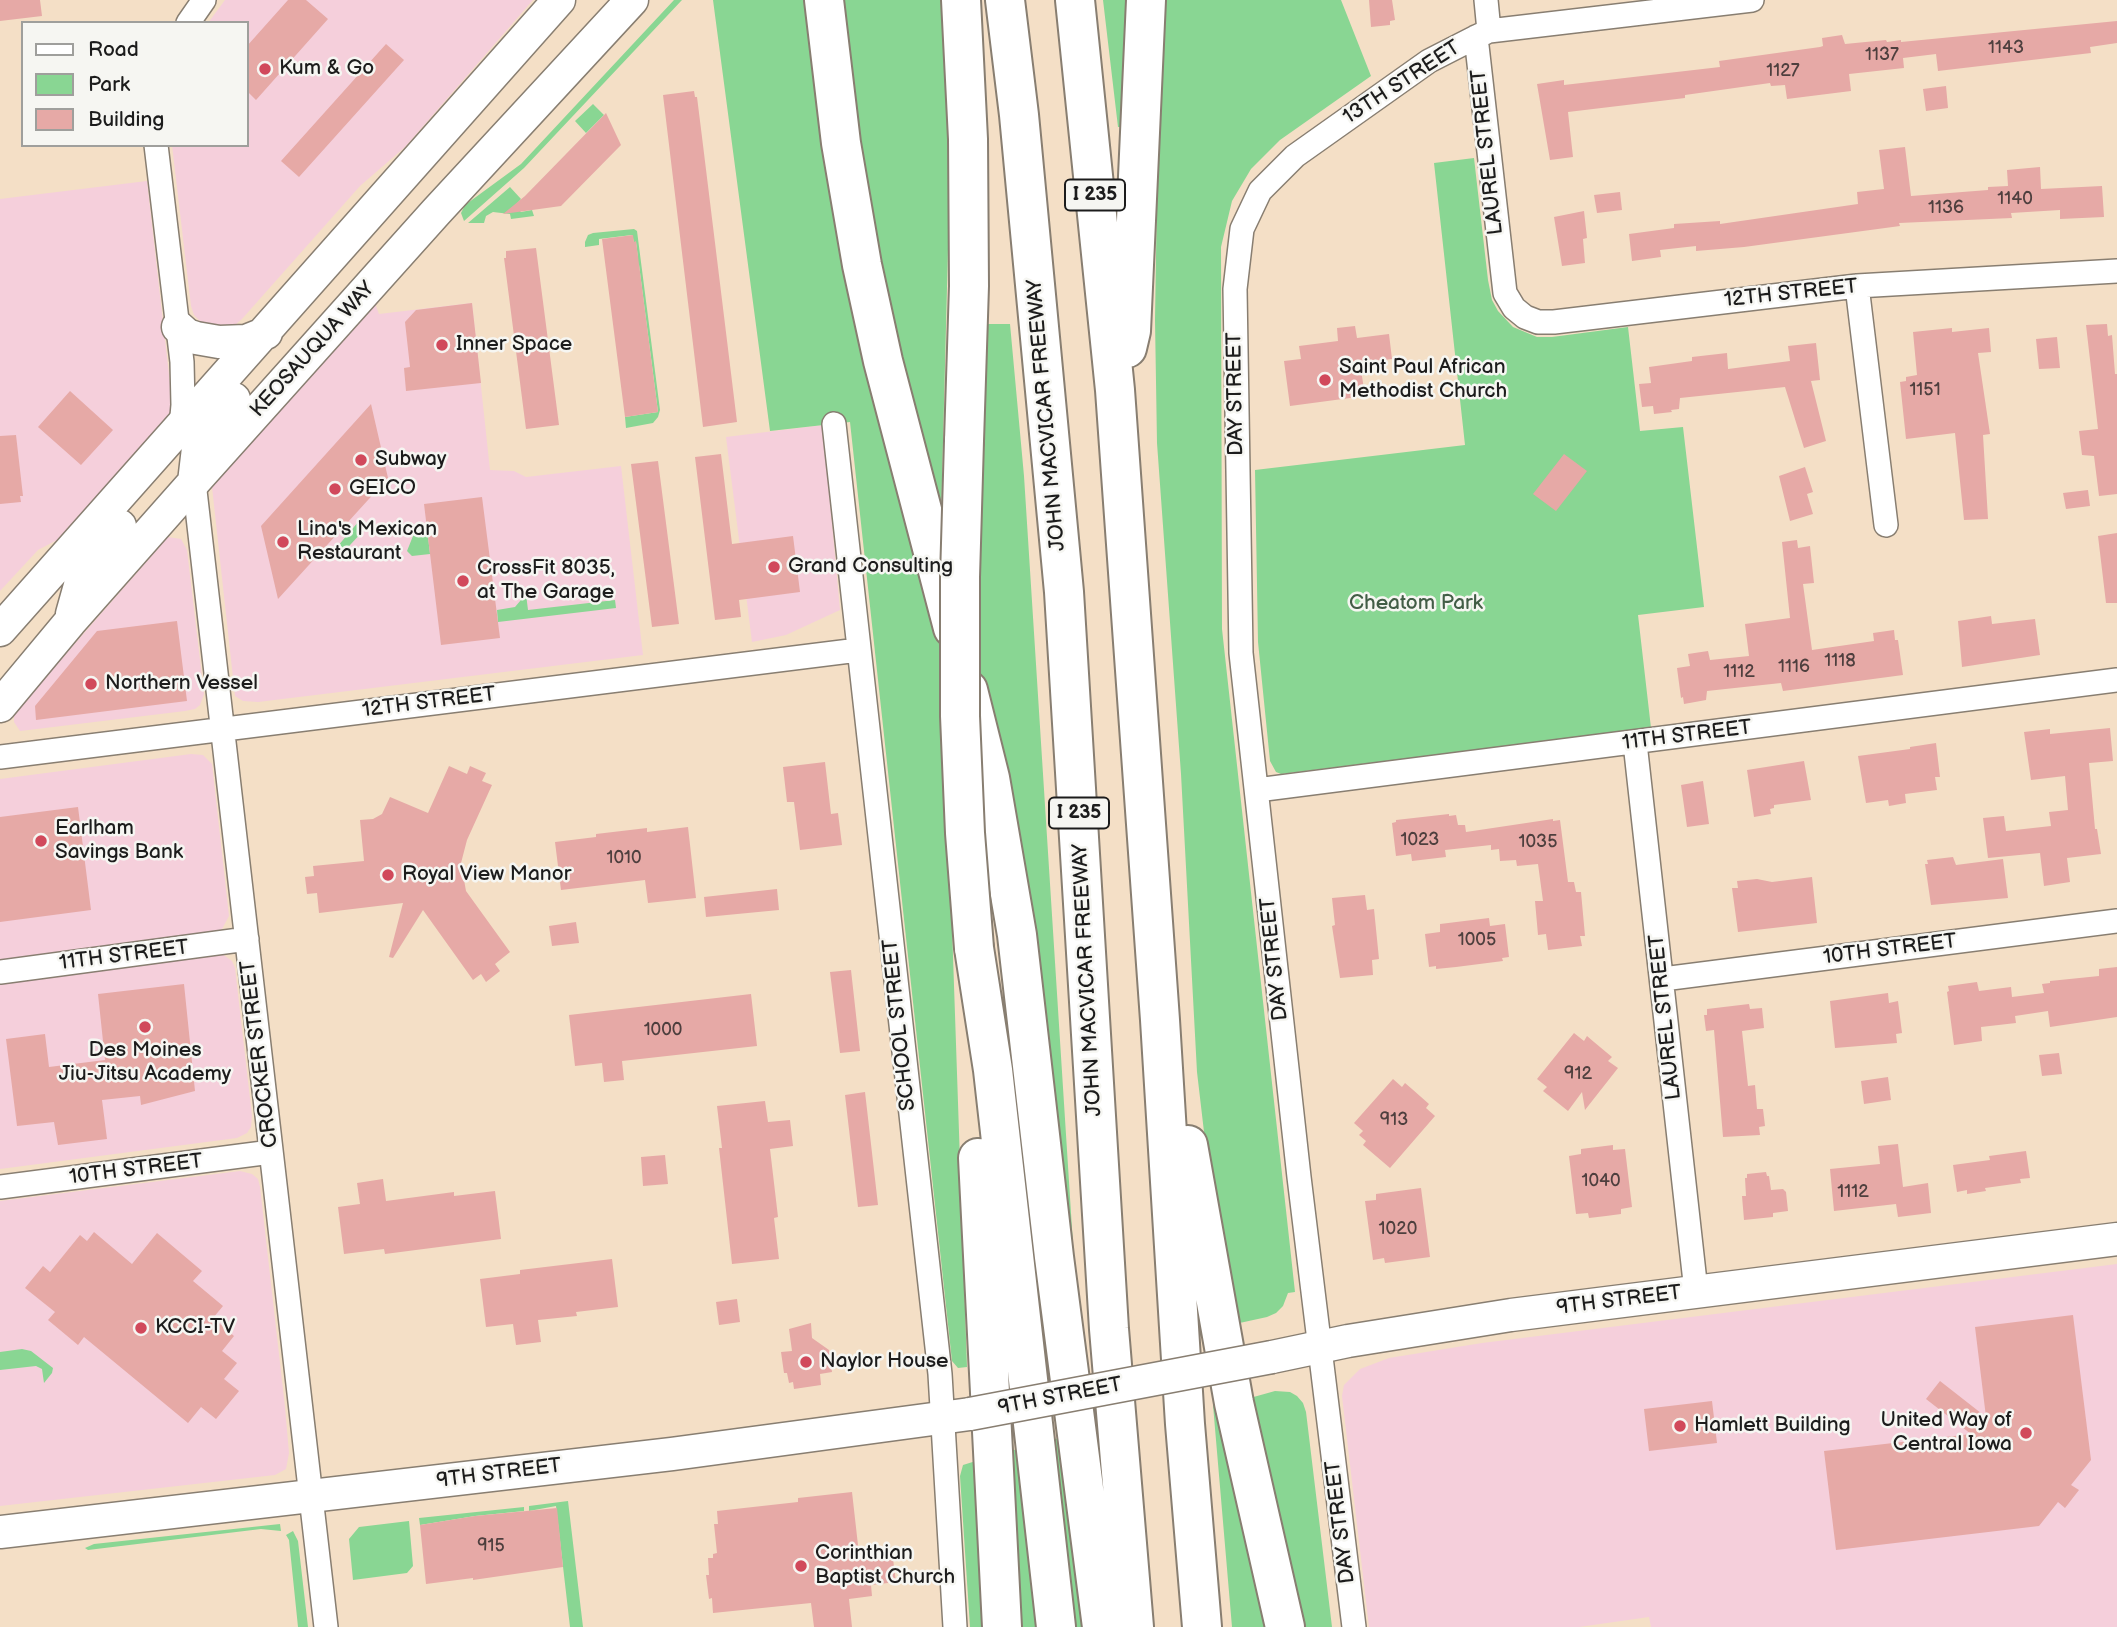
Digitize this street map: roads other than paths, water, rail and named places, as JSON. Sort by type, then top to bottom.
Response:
[{"type":"highway","points":[[824,0],[841,143],[862,265],[883,361],[931,536],[990,778],[1005,860],[1017,935],[1054,1257],[1102,1627]]},
{"type":"highway","points":[[961,0],[968,139],[969,286],[960,577],[960,716],[974,952],[973,1069],[1002,1627]]},
{"type":"highway","name":"JOHN MACVICAR FREEWAY","points":[[1005,0],[1019,115],[1064,592],[1109,1329],[1134,1627]]},
{"type":"highway","name":"I 235","points":[[1075,0],[1115,390],[1160,1020],[1185,1424],[1202,1627]]},
{"type":"highway","points":[[1115,390],[1131,331],[1146,0]]},
{"type":"highway","points":[[974,952],[993,1070],[1056,1627]]},
{"type":"highway","points":[[1160,1020],[1193,1169],[1239,1428],[1285,1627]]},
{"type":"main road","points":[[0,630],[559,0]]},
{"type":"main road","name":"KEOSAUQUA WAY","points":[[0,706],[194,482],[436,212],[632,0]]},
{"type":"main road","points":[[178,327],[187,335],[219,342],[246,341],[266,333]]},
{"type":"main road","points":[[194,482],[198,448],[215,420],[251,377],[266,333]]},
{"type":"main road","points":[[70,622],[84,571],[98,550],[168,469],[181,427]]},
{"type":"main road","name":"9TH STREET","points":[[0,1532],[672,1454],[957,1417],[1320,1346],[1511,1315],[2117,1239]]},
{"type":"street","points":[[189,21],[204,0]]},
{"type":"street","name":"LAUREL STREET","points":[[1486,0],[1483,34],[1501,267]]},
{"type":"street","name":"13TH STREET","points":[[1235,289],[1242,229],[1260,191],[1295,156],[1429,61],[1483,34],[1752,0]]},
{"type":"street","points":[[156,147],[178,327],[183,384],[181,427]]},
{"type":"street","name":"12TH STREET","points":[[1501,267],[1505,293],[1514,308],[1525,317],[1538,322],[1857,286],[2117,271]]},
{"type":"street","points":[[1857,286],[1886,525]]},
{"type":"street","name":"DAY STREET","points":[[1235,289],[1241,653],[1354,1627]]},
{"type":"street","name":"SCHOOL STREET","points":[[834,424],[926,1249],[957,1417],[955,1627]]},
{"type":"street","name":"CROCKER STREET","points":[[194,482],[326,1627]]},
{"type":"street","name":"12TH STREET","points":[[0,757],[858,650]]},
{"type":"street","name":"11TH STREET","points":[[1257,790],[2117,680]]},
{"type":"street","name":"LAUREL STREET","points":[[1635,743],[1696,1291]]},
{"type":"street","name":"10TH STREET","points":[[1662,979],[2117,922]]},
{"type":"street","name":"11TH STREET","points":[[0,972],[247,939]]},
{"type":"street","name":"10TH STREET","points":[[0,1187],[271,1152]]},
{"type":"place","name":"Kum & Go","points":[[265,69]]},
{"type":"place","name":"Inner Space","points":[[442,345]]},
{"type":"place","name":"Saint Paul African Methodist Church","points":[[1325,380]]},
{"type":"place","name":"Subway","points":[[361,460]]},
{"type":"place","name":"GEICO","points":[[335,489]]},
{"type":"place","name":"Lina's Mexican Restaurant","points":[[283,542]]},
{"type":"place","name":"Grand Consulting","points":[[774,567]]},
{"type":"place","name":"CrossFit 8035, at The Garage","points":[[463,581]]},
{"type":"place","name":"Northern Vessel","points":[[91,684]]},
{"type":"place","name":"Earlham Savings Bank","points":[[41,841]]},
{"type":"place","name":"Royal View Manor","points":[[388,875]]},
{"type":"place","name":"Des Moines Jiu-Jitsu Academy","points":[[145,1027]]},
{"type":"place","name":"KCCI-TV","points":[[141,1328]]},
{"type":"place","name":"Naylor House","points":[[806,1362]]},
{"type":"place","name":"Hamlett Building","points":[[1680,1426]]},
{"type":"place","name":"United Way of Central Iowa","points":[[2026,1433]]},
{"type":"place","name":"Corinthian Baptist Church","points":[[801,1566]]},
{"type":"park label","name":"Cheatom Park","points":[[1416,604]]}]
